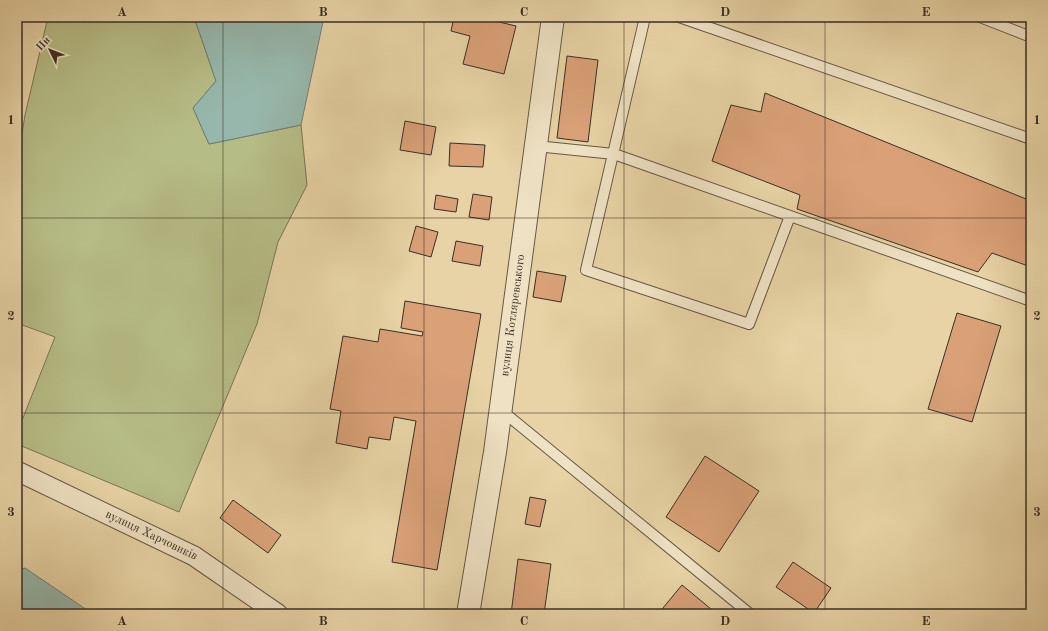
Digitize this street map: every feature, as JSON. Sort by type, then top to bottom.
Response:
[{"type":"street","name":"вулиця Котляревського","points":[[468,614],[501,410],[553,17]]},
{"type":"street","name":"вулиця Харчовиків","points":[[17,472],[194,556],[278,614]]},
{"type":"lane","points":[[645,17],[586,270],[749,324],[790,216]]},
{"type":"lane","points":[[679,17],[1031,140]]},
{"type":"lane","points":[[980,17],[1031,37]]},
{"type":"lane","points":[[536,146],[614,154],[1031,301]]},
{"type":"lane","points":[[501,410],[750,614]]},
{"type":"green space","points":[[48,17],[194,17],[216,81],[193,108],[209,144],[301,125],[307,185],[278,242],[257,324],[179,512],[17,444],[17,433],[55,337],[17,323],[17,165],[25,115]]},
{"type":"water","points":[[194,17],[324,17],[301,125],[209,144],[193,108],[216,81]]},
{"type":"water","points":[[25,568],[93,614],[17,614],[17,571]]},
{"type":"building","points":[[454,17],[478,17],[516,26],[504,74],[463,64],[470,36],[451,31]]},
{"type":"building","points":[[567,56],[598,60],[588,142],[557,138]]},
{"type":"building","points":[[765,93],[1031,201],[1031,267],[992,253],[978,272],[797,209],[800,195],[712,161],[731,105],[761,112]]},
{"type":"building","points":[[405,121],[436,127],[431,155],[400,150]]},
{"type":"building","points":[[450,143],[485,145],[483,167],[449,166]]},
{"type":"building","points":[[473,194],[492,197],[489,220],[469,217]]},
{"type":"building","points":[[436,195],[458,199],[456,212],[434,209]]},
{"type":"building","points":[[416,226],[438,232],[431,257],[409,251]]},
{"type":"building","points":[[456,241],[483,246],[480,266],[452,261]]},
{"type":"building","points":[[537,271],[566,276],[561,302],[533,297]]},
{"type":"building","points":[[405,301],[481,314],[437,570],[392,562],[416,421],[394,417],[390,440],[369,437],[367,449],[336,443],[341,411],[330,409],[343,336],[378,342],[380,329],[422,336],[423,332],[401,328]]},
{"type":"building","points":[[957,313],[1001,326],[972,422],[928,409]]},
{"type":"building","points":[[705,456],[759,491],[719,552],[666,517]]},
{"type":"building","points":[[530,497],[546,500],[540,527],[525,524]]},
{"type":"building","points":[[233,500],[281,535],[268,553],[220,518]]},
{"type":"building","points":[[518,559],[551,564],[544,614],[511,614]]},
{"type":"building","points":[[793,562],[831,588],[814,613],[776,587]]},
{"type":"building","points":[[682,585],[717,614],[658,614]]}]
